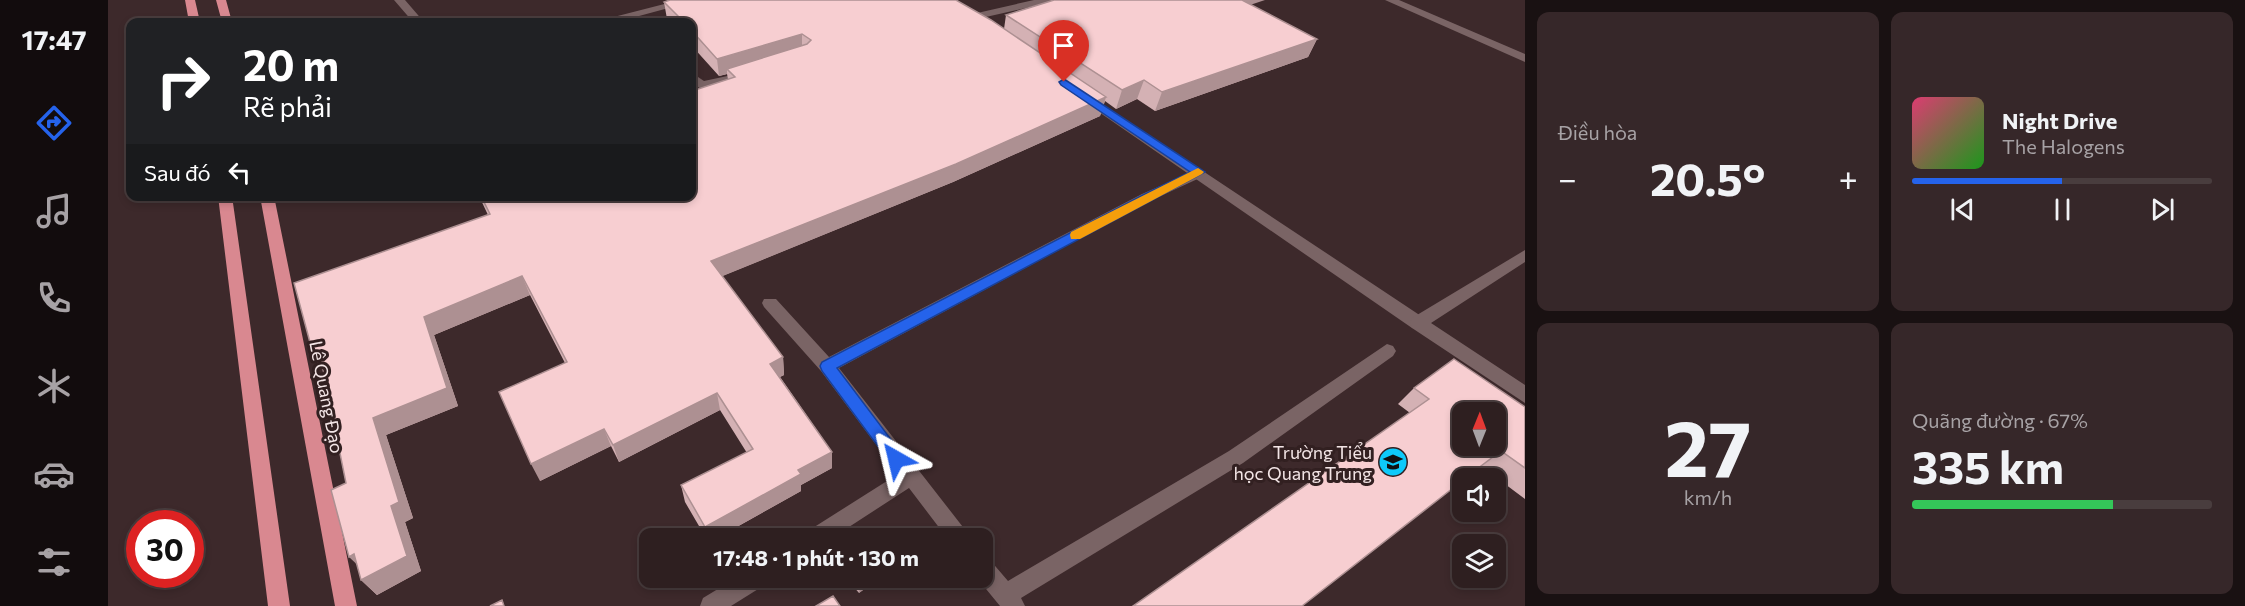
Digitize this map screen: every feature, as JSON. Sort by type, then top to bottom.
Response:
[{"type":"highway","points":[[190,0],[194,18]]},
{"type":"highway","points":[[220,0],[226,18]]},
{"type":"highway","points":[[226,201],[279,606]]},
{"type":"highway","name":"Lê Quang Đạo","points":[[268,201],[346,606]]},
{"type":"street","points":[[399,0],[415,18]]},
{"type":"street","points":[[644,18],[693,0]]},
{"type":"street","points":[[987,31],[962,14],[1048,0]]},
{"type":"street","points":[[1390,0],[1525,58]]},
{"type":"street","points":[[696,81],[701,85],[716,84],[748,74]]},
{"type":"street","points":[[1074,89],[1525,395]]},
{"type":"street","points":[[827,366],[1147,197],[1199,172]]},
{"type":"street","points":[[1418,323],[1525,255]]},
{"type":"street","points":[[770,303],[827,366],[951,528]]},
{"type":"street","points":[[993,580],[1009,600],[1236,457],[1387,351]]},
{"type":"street","points":[[831,528],[910,477]]},
{"type":"street","points":[[711,606],[739,588]]},
{"type":"building","points":[[670,0],[956,0],[991,20],[1106,97],[956,164],[711,261],[783,357],[770,364],[832,452],[798,470],[801,474],[705,527],[681,485],[753,449],[717,393],[613,445],[604,429],[531,464],[499,392],[567,362],[522,276],[424,317],[447,388],[373,418],[399,502],[391,506],[407,556],[361,580],[354,554],[349,557],[331,490],[346,483],[321,359],[315,361],[294,283],[490,214],[484,201],[696,201],[696,90],[735,77],[727,69],[807,44],[811,40],[802,34],[717,59],[696,35],[696,18],[680,18],[664,2]]},
{"type":"building","points":[[1054,0],[1242,0],[1317,39],[1162,92],[1144,80],[1122,90],[1006,15]]},
{"type":"building","points":[[1454,359],[1525,407],[1525,468],[1506,455],[1506,402],[1452,402],[1452,456],[1494,456],[1478,468],[1452,468],[1452,489],[1302,606],[1133,606],[1429,399],[1414,388]]},
{"type":"building","points":[[833,596],[840,606],[816,606]]},
{"type":"building","points":[[502,600],[504,606],[490,606]]},
{"type":"slow traffic","points":[[1076,235],[1198,172]]},
{"type":"place","name":"Trường Tiểu học Quang Trung","points":[[1393,462]]},
{"type":"route","points":[[896,459],[827,366],[1147,197],[1199,172],[1064,82]]}]
